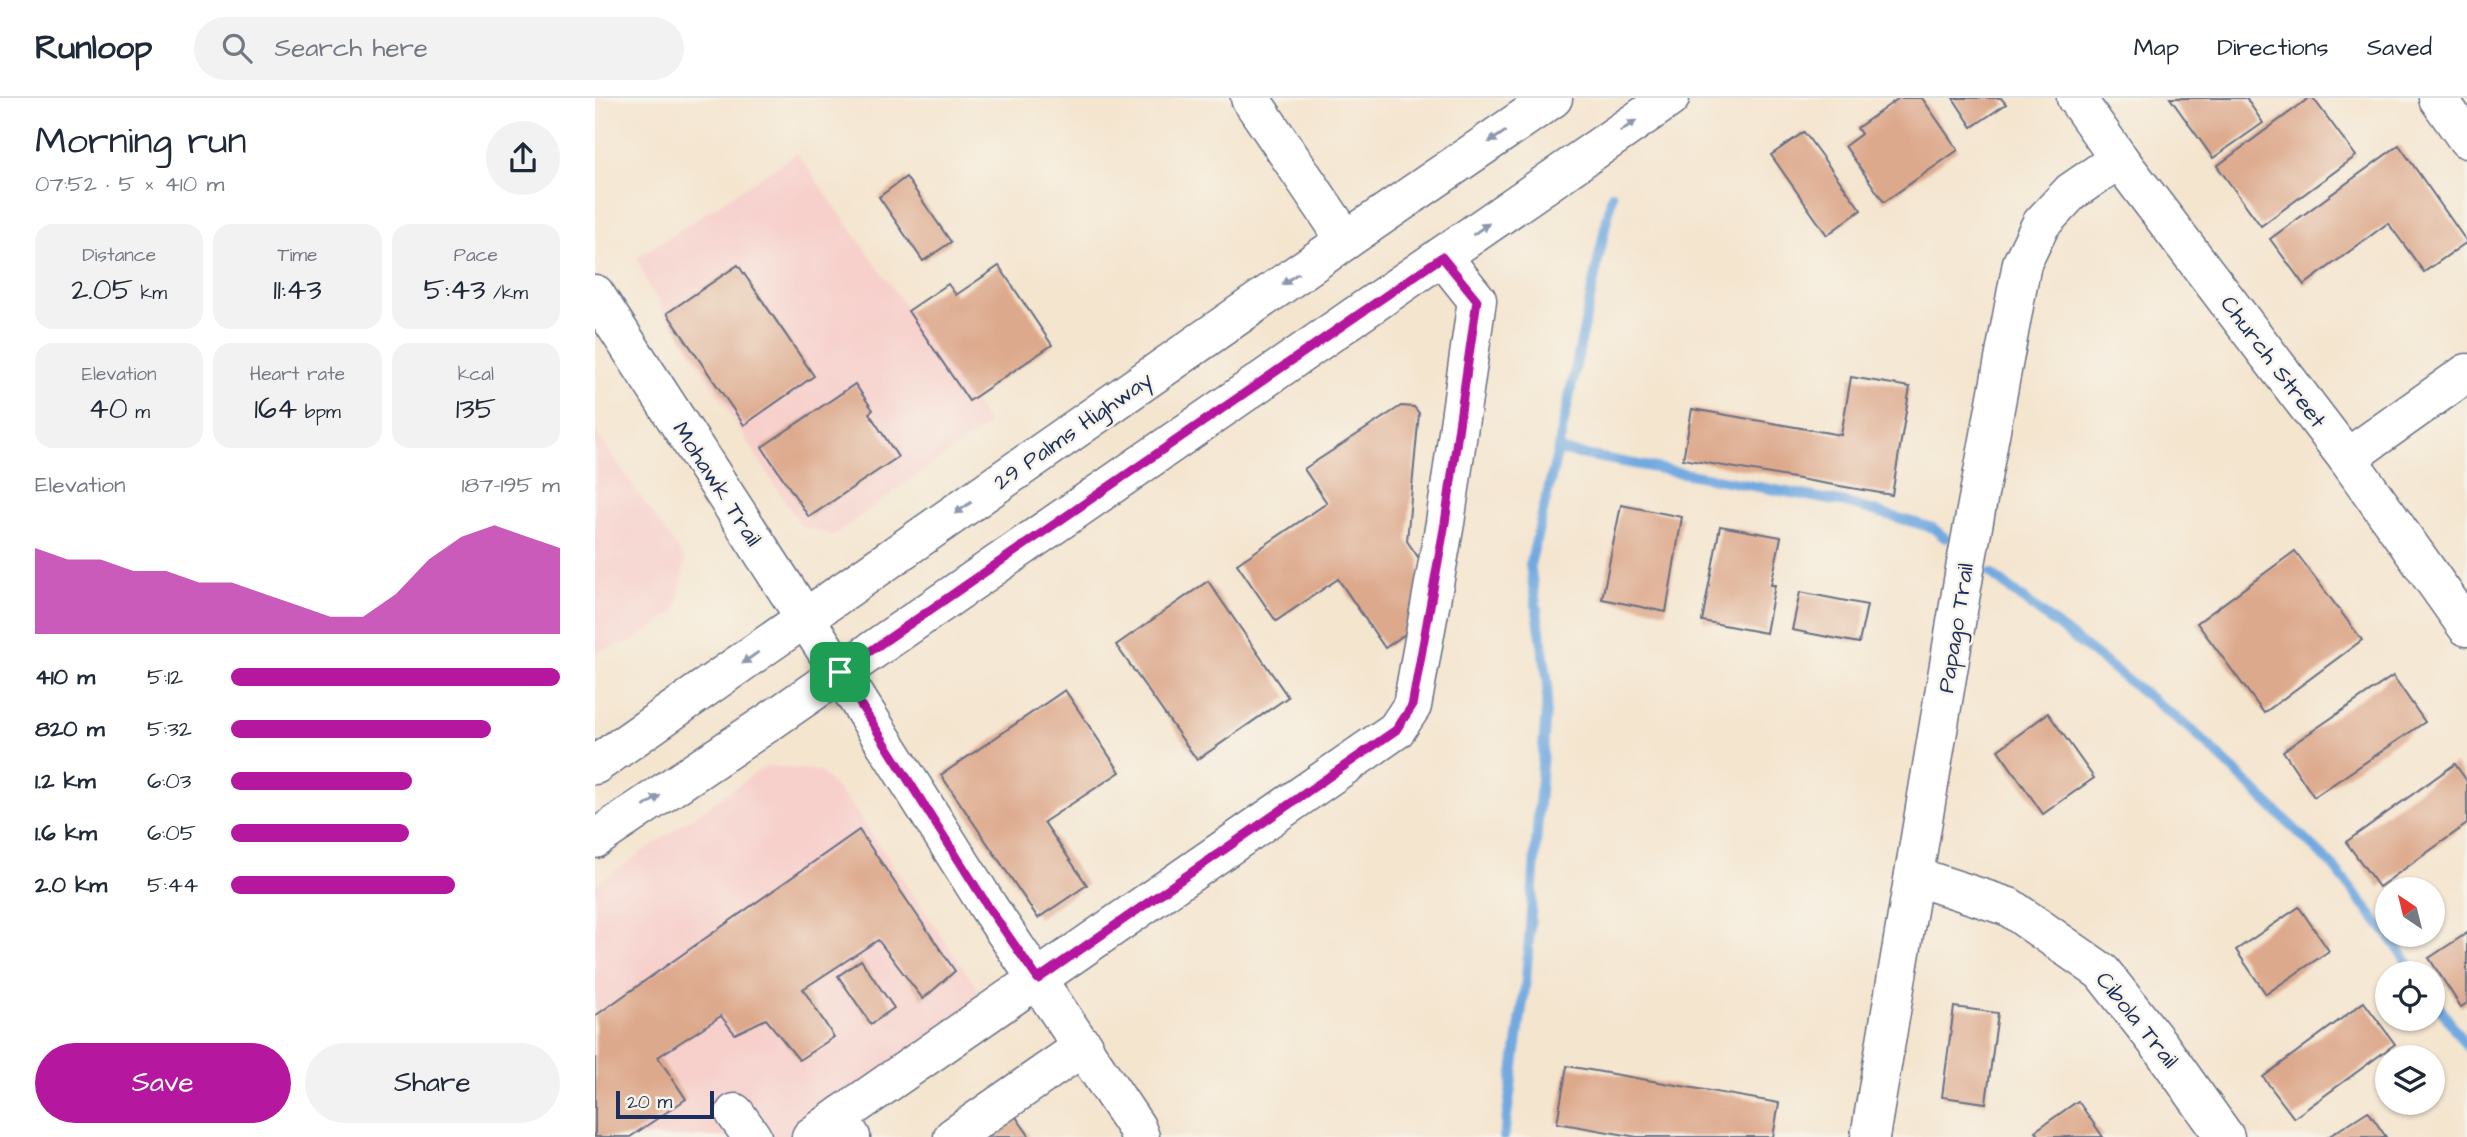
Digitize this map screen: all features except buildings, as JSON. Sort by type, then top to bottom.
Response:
[{"type":"street","points":[[1250,98],[1346,240]]},
{"type":"street","name":"29 Palms Highway","points":[[595,765],[1553,98]]},
{"type":"street","points":[[595,839],[1670,98]]},
{"type":"street","name":"Church Street","points":[[2076,98],[2119,159],[2347,458],[2467,627]]},
{"type":"street","points":[[2438,98],[2467,139]]},
{"type":"street","name":"Papago Trail","points":[[1870,1137],[1965,569],[2022,263],[2041,224],[2071,192],[2119,159]]},
{"type":"street","points":[[811,1137],[847,1126],[1038,979],[1396,730],[1412,706],[1445,523],[1477,300],[1442,257]]},
{"type":"street","name":"Mohawk Trail","points":[[595,294],[989,908],[1136,1126],[1140,1137]]},
{"type":"street","points":[[2347,458],[2467,373]]},
{"type":"street","name":"Cibola Trail","points":[[1914,876],[2009,907],[2102,972],[2160,1046],[2225,1137]]},
{"type":"street","points":[[953,1137],[1084,1046]]},
{"type":"shaded area","points":[[797,153],[989,424],[834,535],[801,526],[648,285],[637,258]]},
{"type":"shaded area","points":[[595,431],[685,560],[677,610],[634,641],[595,652]]},
{"type":"shaded area","points":[[766,766],[820,771],[852,806],[984,998],[795,1137],[595,1137],[595,885]]},
{"type":"waterway","points":[[1504,1137],[1526,980],[1548,683],[1530,565],[1558,450],[1612,195]]},
{"type":"waterway","points":[[1558,450],[1846,503],[1933,528],[1945,538]]},
{"type":"waterway","points":[[1991,574],[2193,731],[2332,865],[2375,919]]},
{"type":"waterway","points":[[2397,947],[2407,961]]},
{"type":"waterway","points":[[2445,1015],[2467,1047]]},
{"type":"route","points":[[1442,257],[1477,300],[1445,523],[1412,706],[1396,730],[1038,979],[989,908],[840,672],[1442,257]]}]
